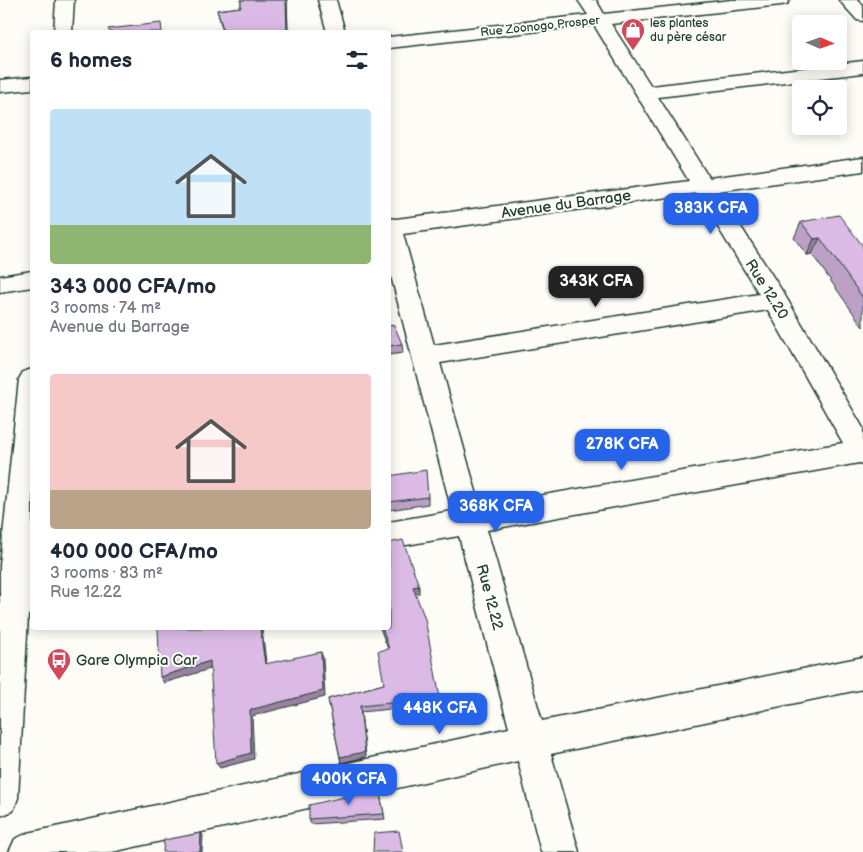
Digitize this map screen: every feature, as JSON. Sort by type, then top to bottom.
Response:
[{"type":"street","points":[[63,30],[65,0]]},
{"type":"street","points":[[327,0],[335,30]]},
{"type":"street","name":"Rue Zoonogo Prosper","points":[[391,42],[592,10],[781,0]]},
{"type":"street","points":[[848,0],[863,16]]},
{"type":"street","name":"Rue 12.20","points":[[592,10],[775,300],[863,451]]},
{"type":"street","points":[[645,93],[863,67]]},
{"type":"street","points":[[0,86],[30,82]]},
{"type":"street","name":"Avenue du Barrage","points":[[391,227],[863,164]]},
{"type":"street","name":"Rue 12.22","points":[[391,234],[560,852]]},
{"type":"street","points":[[0,284],[30,280]]},
{"type":"street","points":[[424,356],[775,300]]},
{"type":"street","points":[[0,798],[30,405]]},
{"type":"street","points":[[391,535],[863,451]]},
{"type":"street","points":[[28,852],[529,741],[863,673]]},
{"type":"building","points":[[241,0],[286,0],[287,30],[223,30],[217,10],[241,7]]},
{"type":"building","points":[[161,23],[162,30],[109,30]]},
{"type":"building","points":[[839,215],[863,246],[863,298],[820,238],[814,239],[801,222]]},
{"type":"building","points":[[394,325],[402,344],[391,346],[391,326]]},
{"type":"building","points":[[426,470],[428,497],[391,502],[391,476]]},
{"type":"building","points":[[403,540],[419,586],[413,587],[425,619],[440,698],[360,706],[365,752],[340,757],[328,699],[384,684],[378,651],[389,649],[383,630],[391,630],[391,543]]},
{"type":"building","points":[[158,630],[260,630],[265,664],[321,652],[323,691],[250,710],[251,753],[216,763],[210,661],[160,677]]},
{"type":"building","points":[[379,789],[384,814],[309,819],[309,805]]},
{"type":"building","points":[[399,831],[403,852],[373,852],[374,833]]},
{"type":"building","points":[[201,833],[200,852],[163,852],[164,840]]},
{"type":"place","name":"les plantes du père césar","points":[[633,51]]},
{"type":"place","name":"Gare Olympia Car","points":[[59,681]]}]
